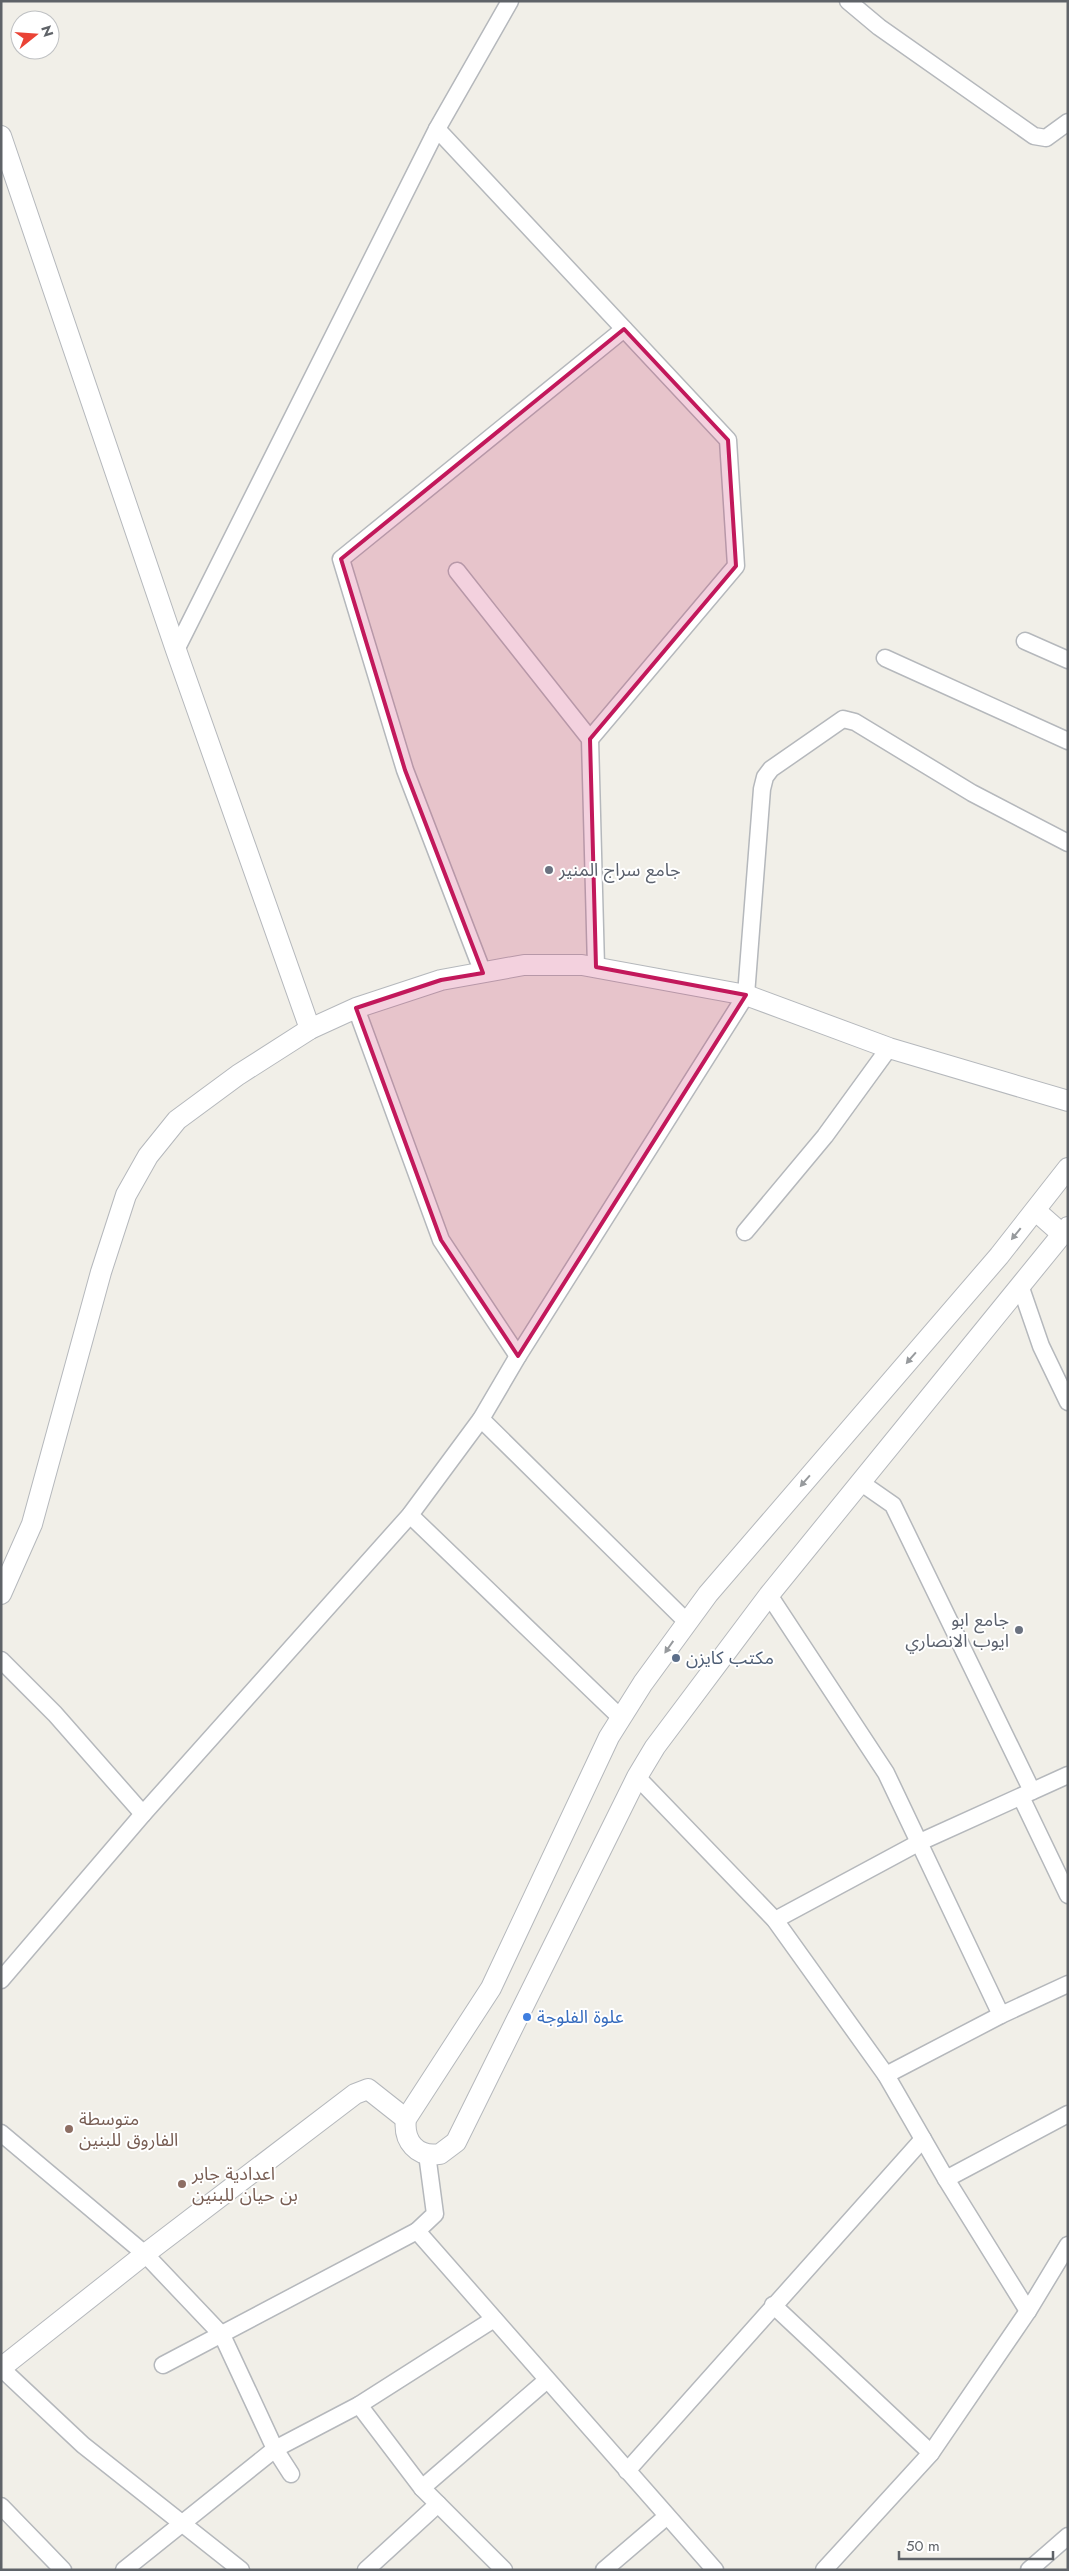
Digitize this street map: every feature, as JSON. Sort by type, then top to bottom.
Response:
[{"type":"street","points":[[176,650],[437,129],[510,1]]},
{"type":"street","points":[[848,1],[879,27],[1034,136],[1046,138],[1068,122]]},
{"type":"street","points":[[437,129],[728,440],[736,566],[590,740]]},
{"type":"street","points":[[1,136],[176,650],[310,1029]]},
{"type":"street","points":[[483,972],[405,770],[341,559],[624,329]]},
{"type":"street","points":[[457,571],[590,740],[596,967]]},
{"type":"street","points":[[1025,641],[1068,660]]},
{"type":"street","points":[[885,658],[1068,741]]},
{"type":"street","points":[[1,1980],[144,1814],[410,1515],[481,1419],[518,1356],[746,995],[765,777],[771,769],[843,718],[855,722],[972,793],[1068,843]]},
{"type":"street","points":[[1,1594],[32,1524],[101,1272],[126,1195],[148,1156],[177,1120],[238,1075],[310,1029],[356,1008],[441,980],[524,965],[596,967],[746,995],[889,1048],[1068,1101]]},
{"type":"street","points":[[356,1008],[441,1240],[518,1356]]},
{"type":"street","points":[[745,1232],[825,1136],[889,1048]]},
{"type":"street","points":[[1036,1210],[1065,1231],[769,1595],[655,1747],[637,1777],[456,2142],[446,2152],[426,2154],[414,2148],[406,2134],[406,2119],[491,1988],[609,1737],[621,1718],[686,1622],[708,1594],[992,1264],[1068,1168]]},
{"type":"street","points":[[1020,1285],[1041,1346],[1068,1402]]},
{"type":"street","points":[[481,1419],[686,1622]]},
{"type":"street","points":[[860,1482],[893,1505],[1027,1794],[1068,1894]]},
{"type":"street","points":[[410,1515],[621,1718]]},
{"type":"street","points":[[769,1595],[886,1773],[1001,2015]]},
{"type":"street","points":[[1,1660],[55,1714],[144,1814]]},
{"type":"street","points":[[775,1920],[920,1842],[1068,1775]]},
{"type":"street","points":[[637,1777],[775,1920],[886,2075],[946,2179],[1028,2311]]},
{"type":"street","points":[[886,2075],[1001,2015],[1068,1984]]},
{"type":"street","points":[[241,2570],[83,2445],[1,2368],[355,2094],[368,2089],[406,2119]]},
{"type":"street","points":[[946,2179],[1068,2114]]},
{"type":"street","points":[[1,2133],[146,2254],[222,2335],[276,2449],[291,2474]]},
{"type":"street","points":[[627,2471],[923,2138]]},
{"type":"street","points":[[163,2365],[417,2231],[435,2214],[426,2154]]},
{"type":"street","points":[[417,2231],[666,2517],[715,2570]]},
{"type":"street","points":[[824,2570],[930,2453],[1028,2311],[1068,2244]]},
{"type":"street","points":[[773,2305],[930,2453]]},
{"type":"street","points":[[124,2570],[276,2449],[359,2405],[494,2319]]},
{"type":"street","points":[[422,2488],[547,2380]]},
{"type":"street","points":[[359,2405],[422,2488],[504,2570]]},
{"type":"street","points":[[366,2570],[438,2504]]},
{"type":"street","points":[[1,2506],[63,2570]]},
{"type":"street","points":[[604,2570],[666,2517]]},
{"type":"street","points":[[1029,2570],[1068,2536]]},
{"type":"highlighted area","points":[[624,329],[728,440],[736,566],[590,739],[596,967],[746,995],[518,1356],[441,1240],[356,1008],[441,980],[483,973],[405,770],[341,559]]},
{"type":"place","name":"جامع سراج المنير","points":[[549,870]]},
{"type":"place","name":"جامع ابو ايوب الانصاري","points":[[1019,1630]]},
{"type":"place","name":"مكتب كايزن","points":[[676,1658]]},
{"type":"place","name":"علوة الفلوجة","points":[[527,2017]]},
{"type":"place","name":"متوسطة الفاروق للبنين","points":[[69,2129]]},
{"type":"place","name":"اعدادية جابر بن حيان للبنين","points":[[182,2184]]}]
